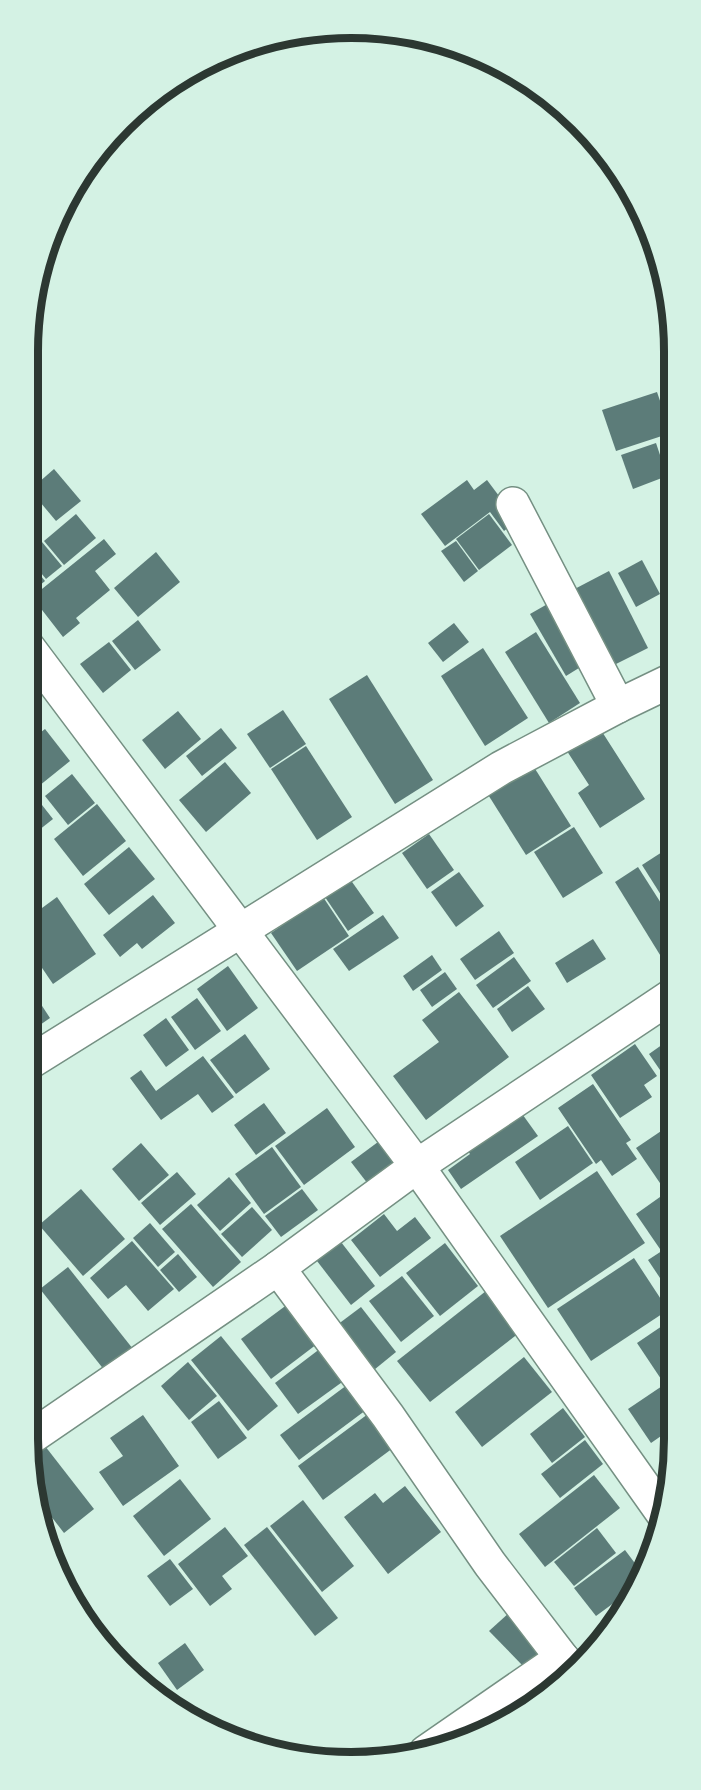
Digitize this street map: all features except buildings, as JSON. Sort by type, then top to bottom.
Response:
[{"type":"street","points":[[513,504],[618,706]]},
{"type":"street","points":[[38,661],[417,1166],[656,1504]]},
{"type":"street","points":[[38,1057],[501,768],[664,684]]},
{"type":"street","points":[[38,1432],[278,1268],[417,1166],[664,1001]]},
{"type":"street","points":[[278,1268],[388,1416],[490,1564],[567,1663],[452,1736]]}]
